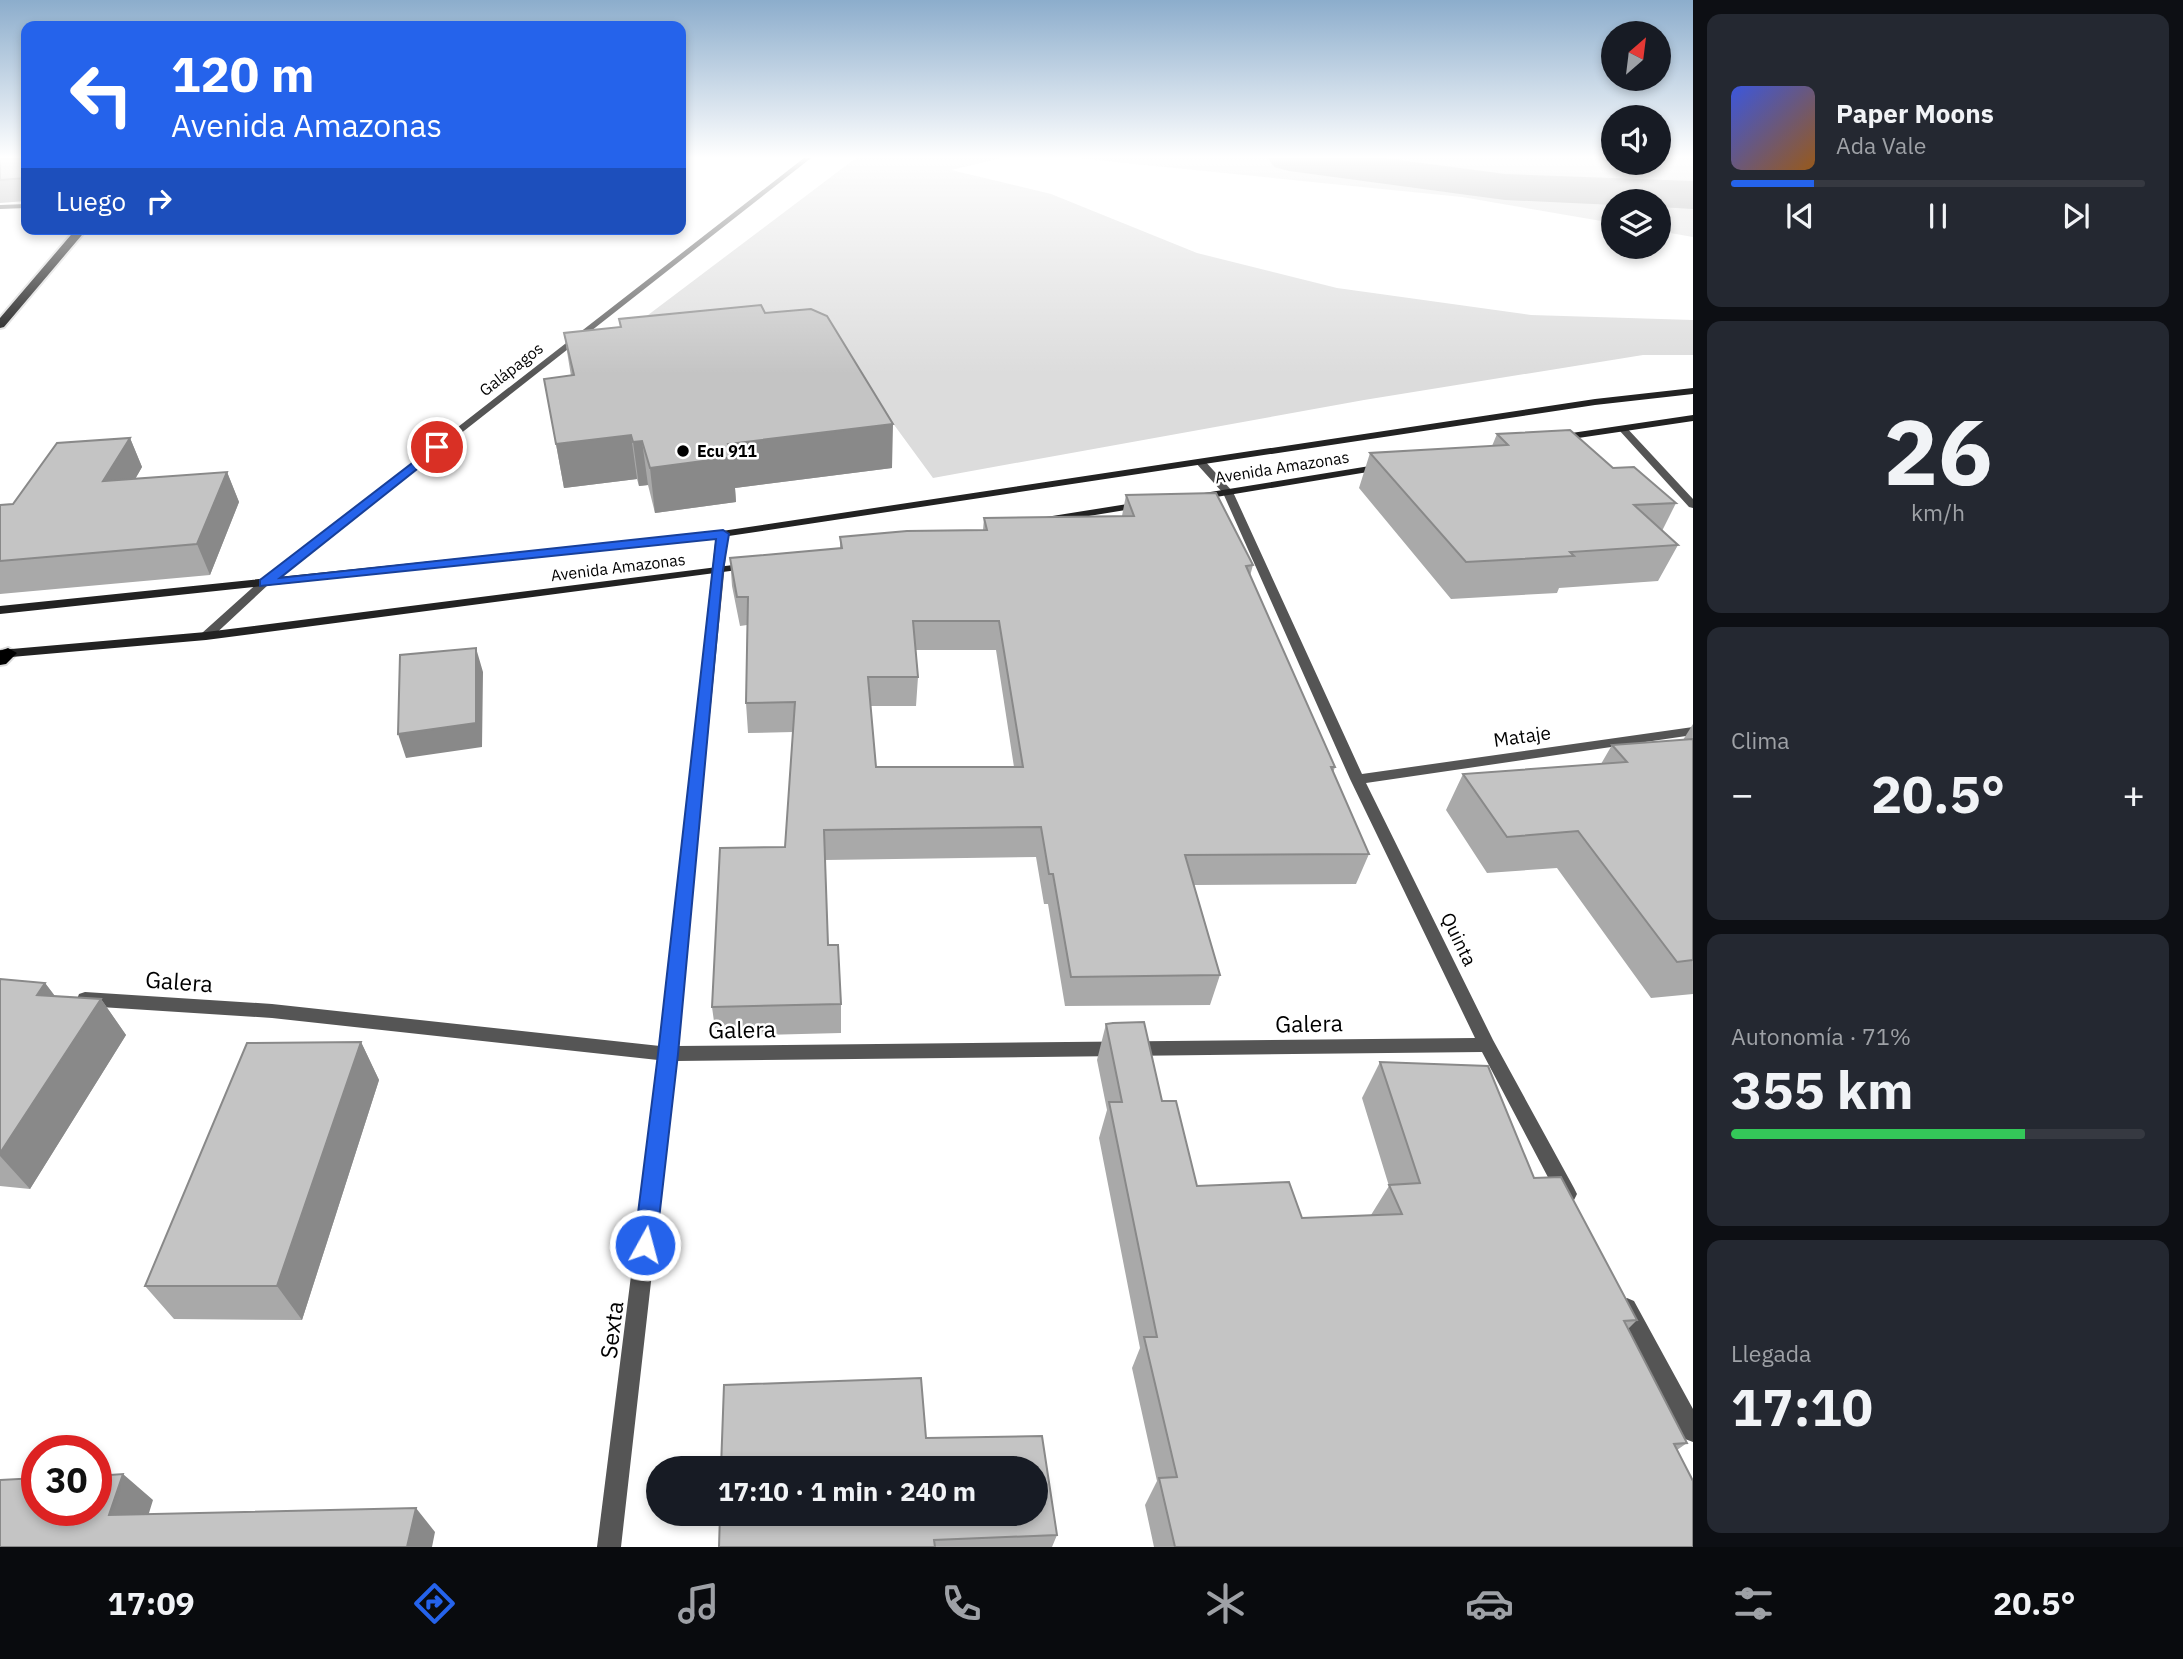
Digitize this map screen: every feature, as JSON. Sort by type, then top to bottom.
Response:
[{"type":"highway","points":[[0,326],[77,235]]},
{"type":"main road","name":"Avenida Amazonas","points":[[0,610],[723,534],[1582,404],[1693,391]]},
{"type":"main road","points":[[1541,441],[1693,418]]},
{"type":"main road","name":"Avenida Amazonas","points":[[1187,498],[1391,466]]},
{"type":"main road","points":[[1035,522],[1159,503]]},
{"type":"main road","name":"Avenida Amazonas","points":[[3,656],[206,636],[758,564]]},
{"type":"street","name":"Galápagos","points":[[206,636],[264,583],[713,230]]},
{"type":"street","points":[[1622,428],[1693,505]]},
{"type":"street","name":"Quinta","points":[[1200,462],[1228,492],[1357,779],[1487,1045],[1577,1214]]},
{"type":"street","name":"Sexta","points":[[609,1547],[668,1054],[717,570],[723,534]]},
{"type":"street","name":"Mataje","points":[[1357,779],[1693,731]]},
{"type":"street","name":"Galera","points":[[68,998],[272,1011],[668,1054],[1487,1045]]},
{"type":"street","points":[[1622,1298],[1693,1431]]},
{"type":"shaded area","points":[[760,230],[1141,230],[1197,253],[1337,288],[1531,315],[1693,320],[1693,355],[1643,355],[1364,400],[933,478],[840,351],[599,352]]},
{"type":"shaded area","points":[[1671,230],[1693,230],[1693,237],[1671,233]]},
{"type":"building","points":[[761,305],[765,313],[811,309],[827,316],[893,424],[728,444],[733,457],[650,468],[642,441],[633,442],[631,435],[556,444],[544,379],[574,375],[564,333],[621,327],[619,319]]},
{"type":"building","points":[[1570,430],[1613,468],[1634,467],[1676,503],[1634,505],[1678,545],[1570,552],[1574,556],[1466,562],[1370,453],[1508,445],[1497,434]]},
{"type":"building","points":[[130,438],[103,481],[227,472],[197,544],[0,561],[0,505],[13,504],[57,443]]},
{"type":"building","points":[[1216,493],[1253,565],[1246,566],[1335,767],[1331,767],[1369,854],[1185,855],[1220,975],[1071,977],[1053,874],[1049,874],[1041,827],[824,830],[828,945],[838,945],[841,1004],[712,1007],[720,848],[785,847],[795,702],[746,703],[748,597],[737,597],[730,558],[842,548],[840,537],[907,531],[987,530],[984,518],[1134,516],[1126,495]],"holes":[[[913,621],[999,621],[1023,767],[876,767],[868,677],[918,677]]]},
{"type":"building","points":[[476,648],[476,723],[398,734],[400,655]]},
{"type":"building","points":[[1693,739],[1693,960],[1677,962],[1578,831],[1507,837],[1463,774],[1627,762],[1612,745]]},
{"type":"building","points":[[0,979],[45,983],[37,995],[101,999],[0,1153]]},
{"type":"building","points":[[1144,1022],[1162,1101],[1176,1101],[1197,1186],[1289,1182],[1302,1218],[1402,1214],[1389,1185],[1420,1183],[1380,1062],[1488,1066],[1534,1178],[1561,1177],[1637,1320],[1624,1321],[1687,1443],[1674,1444],[1693,1481],[1693,1547],[1175,1547],[1159,1478],[1177,1477],[1144,1337],[1157,1337],[1109,1102],[1122,1102],[1106,1024]]},
{"type":"building","points":[[361,1042],[277,1286],[145,1286],[247,1043]]},
{"type":"building","points":[[921,1378],[926,1438],[1042,1436],[1045,1456],[721,1456],[724,1385]]},
{"type":"building","points":[[123,1474],[112,1506],[112,1475]]},
{"type":"building","points":[[1048,1476],[1057,1535],[934,1540],[935,1547],[719,1547],[720,1526],[1048,1526]]},
{"type":"building","points":[[21,1479],[21,1526],[112,1526],[112,1515],[416,1508],[407,1547],[0,1547],[0,1480]]},
{"type":"place","name":"Ecu 911","points":[[683,451]]},
{"type":"route","points":[[437,447],[264,583],[723,534],[645,1245]]}]
